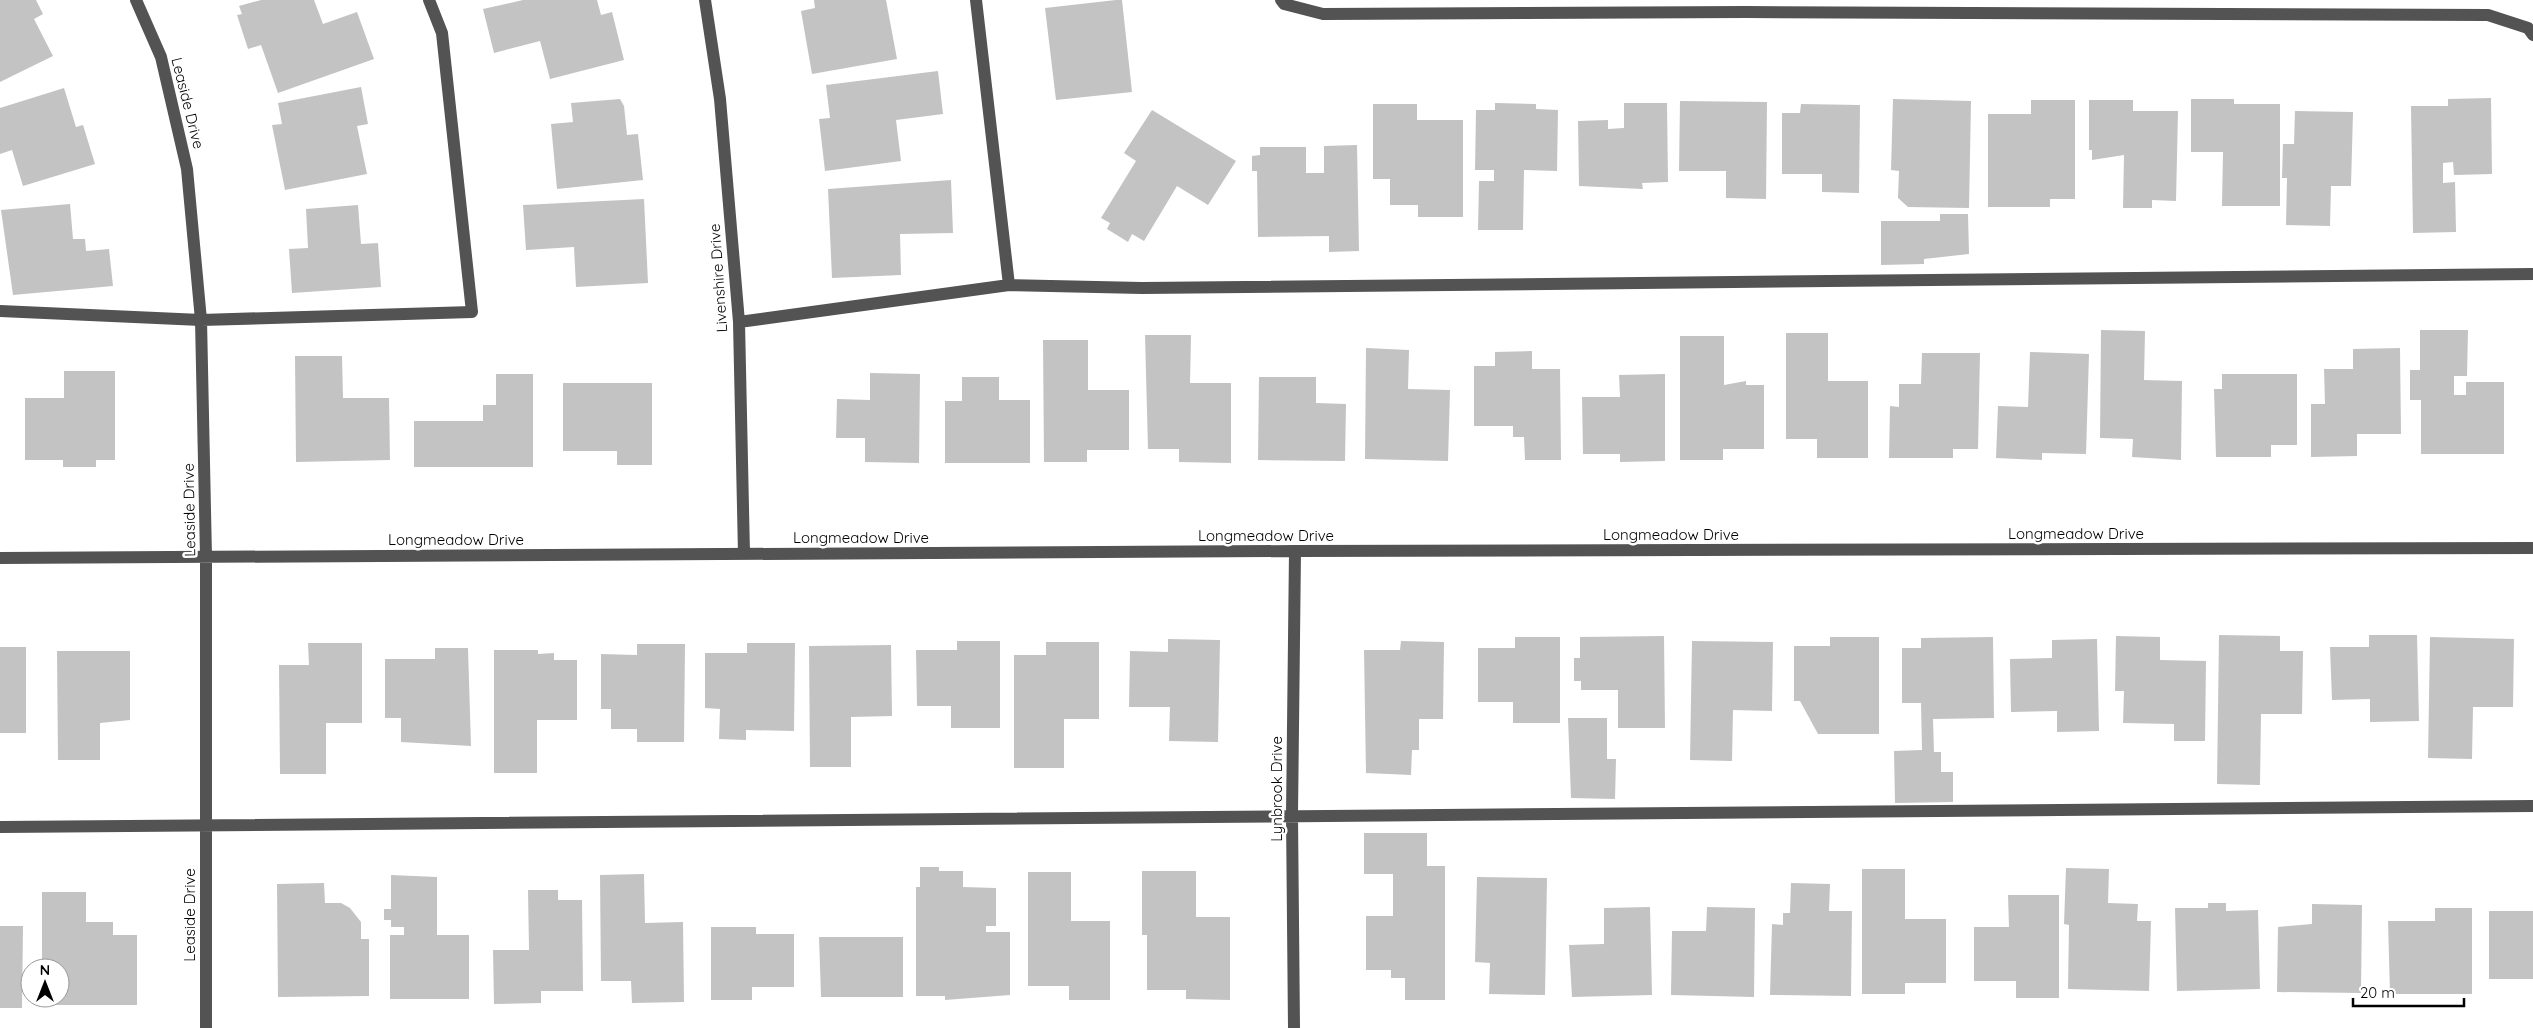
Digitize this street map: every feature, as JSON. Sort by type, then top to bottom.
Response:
[{"type":"street","name":"Leaside Drive","points":[[136,0],[161,57],[187,169],[201,320],[206,557],[206,1028]]},
{"type":"street","points":[[0,311],[201,320],[472,312],[442,33],[429,0]]},
{"type":"street","name":"Livenshire Drive","points":[[705,0],[720,99],[739,322],[744,554]]},
{"type":"street","points":[[976,0],[1008,285]]},
{"type":"street","points":[[1281,0],[1284,4],[1323,14],[1746,6],[2488,15],[2528,28],[2533,35]]},
{"type":"street","points":[[739,322],[1008,285],[1152,288],[2533,274]]},
{"type":"street","name":"Longmeadow Drive","points":[[0,558],[1295,551],[2533,548]]},
{"type":"street","name":"Lynbrook Drive","points":[[1294,1028],[1292,816],[1295,551]]},
{"type":"street","points":[[0,827],[206,827],[2533,806]]},
{"type":"building","points":[[0,0],[36,0],[43,14],[34,19],[53,56],[0,82]]},
{"type":"building","points":[[261,0],[314,0],[323,24],[357,12],[374,59],[278,93],[261,45],[248,49],[237,15],[242,14],[239,6]]},
{"type":"building","points":[[523,0],[597,0],[601,15],[612,12],[624,60],[550,79],[540,41],[494,53],[483,9]]},
{"type":"building","points":[[814,0],[886,0],[897,59],[812,74],[801,11],[815,8]]},
{"type":"building","points":[[1122,0],[1132,92],[1056,100],[1045,8]]},
{"type":"building","points":[[938,71],[943,114],[896,120],[901,161],[825,171],[819,119],[830,118],[826,85]]},
{"type":"building","points":[[361,87],[368,124],[357,126],[367,174],[285,190],[272,125],[282,124],[278,103]]},
{"type":"building","points":[[64,88],[76,127],[83,125],[95,164],[23,186],[12,150],[0,154],[0,108]]},
{"type":"building","points":[[2491,98],[2492,174],[2454,175],[2453,162],[2443,163],[2443,183],[2455,182],[2456,232],[2413,233],[2411,106],[2448,106],[2448,99]]},
{"type":"building","points":[[620,99],[624,106],[627,135],[638,134],[643,180],[557,189],[551,124],[573,122],[571,103]]},
{"type":"building","points":[[1893,99],[1971,101],[1969,208],[1908,207],[1898,198],[1899,171],[1891,170]]},
{"type":"building","points":[[2191,99],[2234,99],[2234,104],[2280,104],[2280,206],[2222,206],[2223,152],[2191,152]]},
{"type":"building","points":[[2031,100],[2075,100],[2075,199],[2050,199],[2050,207],[1988,207],[1988,114],[2031,114]]},
{"type":"building","points":[[2089,100],[2133,100],[2133,111],[2178,111],[2176,201],[2152,200],[2152,208],[2123,208],[2124,155],[2092,160],[2092,150],[2089,150]]},
{"type":"building","points":[[1680,101],[1767,102],[1766,199],[1726,198],[1726,171],[1679,171]]},
{"type":"building","points":[[1495,103],[1536,104],[1536,109],[1558,110],[1557,171],[1524,170],[1523,230],[1478,230],[1479,181],[1494,181],[1494,170],[1475,170],[1476,110],[1495,110]]},
{"type":"building","points":[[1624,103],[1667,103],[1668,182],[1642,183],[1643,189],[1579,186],[1578,121],[1608,120],[1608,129],[1624,128]]},
{"type":"building","points":[[1373,104],[1417,104],[1417,120],[1463,120],[1463,217],[1418,217],[1418,205],[1390,205],[1390,179],[1373,179]]},
{"type":"building","points":[[1801,104],[1860,105],[1859,193],[1822,192],[1822,174],[1782,174],[1782,113],[1800,113]]},
{"type":"building","points":[[1152,110],[1236,161],[1208,205],[1177,186],[1144,241],[1132,234],[1128,242],[1107,229],[1110,223],[1101,218],[1136,161],[1124,153]]},
{"type":"building","points":[[2295,111],[2353,112],[2351,186],[2331,186],[2330,226],[2286,225],[2287,178],[2282,178],[2283,144],[2294,144]]},
{"type":"building","points":[[1357,145],[1359,251],[1329,252],[1329,236],[1258,237],[1257,171],[1252,171],[1252,156],[1260,155],[1260,147],[1306,147],[1306,173],[1324,173],[1324,146]]},
{"type":"building","points":[[951,180],[953,233],[900,234],[901,275],[832,278],[828,189]]},
{"type":"building","points":[[644,199],[648,283],[576,287],[574,247],[526,250],[523,205]]},
{"type":"building","points":[[70,204],[73,239],[85,239],[86,251],[109,249],[113,286],[13,295],[1,210]]},
{"type":"building","points":[[358,205],[361,244],[378,243],[381,287],[292,293],[289,249],[308,248],[306,209]]},
{"type":"building","points":[[1940,214],[1968,214],[1969,254],[1924,259],[1924,264],[1881,265],[1881,221],[1940,221]]},
{"type":"building","points":[[2101,330],[2145,331],[2144,380],[2182,381],[2181,460],[2132,457],[2133,439],[2100,438]]},
{"type":"building","points":[[2420,330],[2468,330],[2467,376],[2454,376],[2454,395],[2466,395],[2466,382],[2504,382],[2504,454],[2421,454],[2421,400],[2410,400],[2410,370],[2420,370]]},
{"type":"building","points":[[1786,333],[1828,333],[1828,381],[1868,381],[1868,458],[1817,458],[1817,439],[1786,439]]},
{"type":"building","points":[[1145,335],[1191,335],[1190,383],[1231,383],[1231,463],[1179,462],[1179,449],[1148,449]]},
{"type":"building","points":[[1680,336],[1724,336],[1724,385],[1746,381],[1746,385],[1764,385],[1764,449],[1723,449],[1723,460],[1680,460]]},
{"type":"building","points":[[1043,340],[1088,340],[1088,390],[1129,390],[1129,450],[1087,450],[1087,462],[1044,462]]},
{"type":"building","points":[[1366,348],[1409,350],[1408,389],[1450,390],[1448,461],[1365,459]]},
{"type":"building","points":[[2400,348],[2401,434],[2357,434],[2357,456],[2311,457],[2311,404],[2325,404],[2324,369],[2353,369],[2353,349]]},
{"type":"building","points":[[1532,351],[1532,369],[1560,369],[1561,460],[1525,460],[1524,437],[1513,437],[1513,426],[1474,426],[1474,366],[1495,366],[1495,352]]},
{"type":"building","points":[[2030,352],[2089,354],[2086,454],[2042,453],[2042,460],[1996,458],[1998,406],[2028,407]]},
{"type":"building","points":[[1922,353],[1980,353],[1978,449],[1953,449],[1953,458],[1889,458],[1890,406],[1899,407],[1899,384],[1921,384]]},
{"type":"building","points":[[295,356],[342,356],[343,398],[389,398],[390,460],[296,462]]},
{"type":"building","points":[[64,371],[115,371],[115,460],[96,460],[96,467],[63,467],[63,460],[25,460],[25,398],[64,398]]},
{"type":"building","points":[[870,373],[920,374],[919,463],[865,462],[865,438],[836,438],[837,399],[870,400]]},
{"type":"building","points":[[496,374],[533,374],[533,467],[414,467],[414,421],[483,421],[483,405],[496,405]]},
{"type":"building","points":[[1665,374],[1665,461],[1620,462],[1620,454],[1583,454],[1582,397],[1620,397],[1619,375]]},
{"type":"building","points":[[2222,374],[2297,374],[2297,445],[2271,445],[2271,457],[2216,457],[2214,389],[2222,389]]},
{"type":"building","points":[[962,377],[999,377],[999,400],[1030,400],[1030,463],[945,463],[945,401],[962,401]]},
{"type":"building","points":[[1259,377],[1316,377],[1316,403],[1346,404],[1345,461],[1258,460]]},
{"type":"building","points":[[563,383],[652,383],[652,465],[617,465],[617,451],[563,451]]},
{"type":"building","points":[[2219,635],[2280,636],[2280,651],[2303,651],[2302,714],[2261,714],[2260,785],[2217,784]]},
{"type":"building","points":[[2369,635],[2417,635],[2419,721],[2370,722],[2370,699],[2332,700],[2330,647],[2369,647]]},
{"type":"building","points":[[1664,636],[1665,728],[1618,728],[1618,690],[1581,690],[1581,681],[1574,681],[1574,658],[1580,658],[1580,637]]},
{"type":"building","points":[[2116,636],[2160,637],[2160,660],[2206,661],[2205,741],[2174,741],[2174,724],[2123,723],[2124,691],[2115,691]]},
{"type":"building","points":[[1515,637],[1560,637],[1560,723],[1513,723],[1513,702],[1478,702],[1478,648],[1515,648]]},
{"type":"building","points":[[1830,637],[1879,637],[1879,734],[1818,734],[1800,701],[1794,701],[1794,646],[1830,646]]},
{"type":"building","points":[[1993,637],[1994,718],[1933,719],[1934,752],[1941,752],[1941,772],[1953,772],[1953,802],[1895,803],[1894,751],[1922,750],[1921,703],[1902,703],[1902,648],[1921,648],[1921,638]]},
{"type":"building","points":[[2430,637],[2514,639],[2513,707],[2473,707],[2472,759],[2428,758]]},
{"type":"building","points":[[1168,639],[1220,640],[1218,742],[1169,741],[1170,707],[1129,707],[1130,651],[1168,652]]},
{"type":"building","points":[[2097,639],[2099,731],[2057,732],[2057,711],[2011,712],[2010,659],[2052,658],[2052,640]]},
{"type":"building","points":[[957,641],[1000,641],[1000,728],[951,728],[951,706],[917,706],[916,650],[957,650]]},
{"type":"building","points":[[1401,641],[1444,642],[1443,719],[1419,719],[1419,750],[1412,750],[1411,775],[1366,773],[1364,650],[1400,650]]},
{"type":"building","points":[[1692,641],[1773,642],[1772,711],[1733,710],[1732,761],[1690,760]]},
{"type":"building","points":[[1046,642],[1099,642],[1099,719],[1064,719],[1064,768],[1014,768],[1014,655],[1046,655]]},
{"type":"building","points":[[308,643],[362,643],[362,723],[326,723],[326,774],[280,774],[279,665],[309,665]]},
{"type":"building","points":[[747,643],[795,643],[794,731],[746,730],[746,740],[719,739],[720,709],[705,708],[705,653],[747,653]]},
{"type":"building","points":[[637,644],[685,644],[684,742],[637,742],[637,729],[611,729],[611,709],[601,709],[601,654],[637,655]]},
{"type":"building","points":[[891,645],[892,716],[851,717],[851,767],[810,767],[809,646]]},
{"type":"building","points":[[0,647],[26,647],[26,733],[0,733]]},
{"type":"building","points":[[435,648],[468,648],[471,746],[401,742],[401,718],[385,718],[385,659],[435,659]]},
{"type":"building","points":[[494,650],[538,650],[538,654],[554,653],[554,660],[577,660],[577,720],[537,720],[537,773],[494,773]]},
{"type":"building","points":[[57,651],[130,651],[130,720],[100,723],[100,760],[58,760]]},
{"type":"building","points":[[1568,718],[1607,718],[1607,759],[1616,759],[1615,799],[1571,798]]},
{"type":"building","points":[[1364,833],[1427,833],[1427,866],[1445,866],[1445,1000],[1405,1000],[1405,978],[1391,978],[1391,970],[1366,970],[1366,916],[1393,916],[1393,874],[1364,874]]},
{"type":"building","points":[[920,867],[939,867],[939,871],[963,871],[963,887],[996,888],[996,926],[986,926],[986,932],[1010,932],[1010,995],[945,1000],[945,996],[916,996],[916,887],[920,887]]},
{"type":"building","points":[[2066,868],[2109,869],[2108,903],[2138,904],[2137,921],[2151,921],[2149,991],[2068,989],[2069,925],[2064,924]]},
{"type":"building","points":[[1862,869],[1905,869],[1905,919],[1946,919],[1946,983],[1905,983],[1905,994],[1862,994]]},
{"type":"building","points":[[1142,871],[1196,871],[1196,917],[1230,917],[1230,1000],[1186,999],[1186,990],[1147,990],[1147,935],[1142,935]]},
{"type":"building","points":[[1028,872],[1071,872],[1071,921],[1110,921],[1110,1000],[1069,1000],[1069,986],[1028,986]]},
{"type":"building","points":[[644,874],[645,923],[683,922],[684,1002],[632,1003],[631,981],[601,981],[600,875]]},
{"type":"building","points":[[391,875],[437,877],[437,935],[469,935],[469,999],[390,999],[390,935],[404,935],[404,927],[391,927],[391,920],[384,920],[384,909],[391,909]]},
{"type":"building","points":[[1477,877],[1547,878],[1545,995],[1489,994],[1490,963],[1475,962]]},
{"type":"building","points":[[324,883],[325,903],[341,903],[350,908],[361,922],[361,939],[369,939],[369,996],[278,997],[277,884]]},
{"type":"building","points":[[1791,883],[1830,884],[1829,911],[1852,911],[1851,996],[1770,995],[1772,924],[1783,925],[1783,913],[1790,913]]},
{"type":"building","points":[[528,890],[558,890],[558,900],[582,900],[583,991],[541,991],[541,1003],[494,1004],[493,950],[529,950]]},
{"type":"building","points":[[42,892],[86,892],[86,922],[113,922],[113,935],[137,935],[137,1005],[70,1005],[70,958],[42,958]]},
{"type":"building","points":[[2008,895],[2059,895],[2059,998],[2016,998],[2016,981],[1974,981],[1974,927],[2009,927]]},
{"type":"building","points":[[2208,903],[2226,903],[2226,911],[2258,910],[2260,989],[2177,991],[2175,908],[2208,908]]},
{"type":"building","points":[[2312,904],[2362,905],[2361,993],[2277,992],[2278,927],[2312,924]]},
{"type":"building","points":[[1650,907],[1652,995],[1572,997],[1569,945],[1604,944],[1604,908]]},
{"type":"building","points":[[1707,907],[1755,908],[1754,997],[1671,995],[1672,931],[1706,931]]},
{"type":"building","points":[[2435,908],[2472,908],[2472,994],[2390,994],[2388,921],[2435,921]]},
{"type":"building","points":[[2489,911],[2533,911],[2533,979],[2489,979]]},
{"type":"building","points":[[0,926],[23,926],[23,958],[20,958],[20,1008],[0,1008]]},
{"type":"building","points":[[711,927],[756,927],[756,934],[794,934],[794,987],[752,987],[752,1000],[711,1000]]},
{"type":"building","points":[[819,937],[903,937],[903,997],[821,997]]}]
